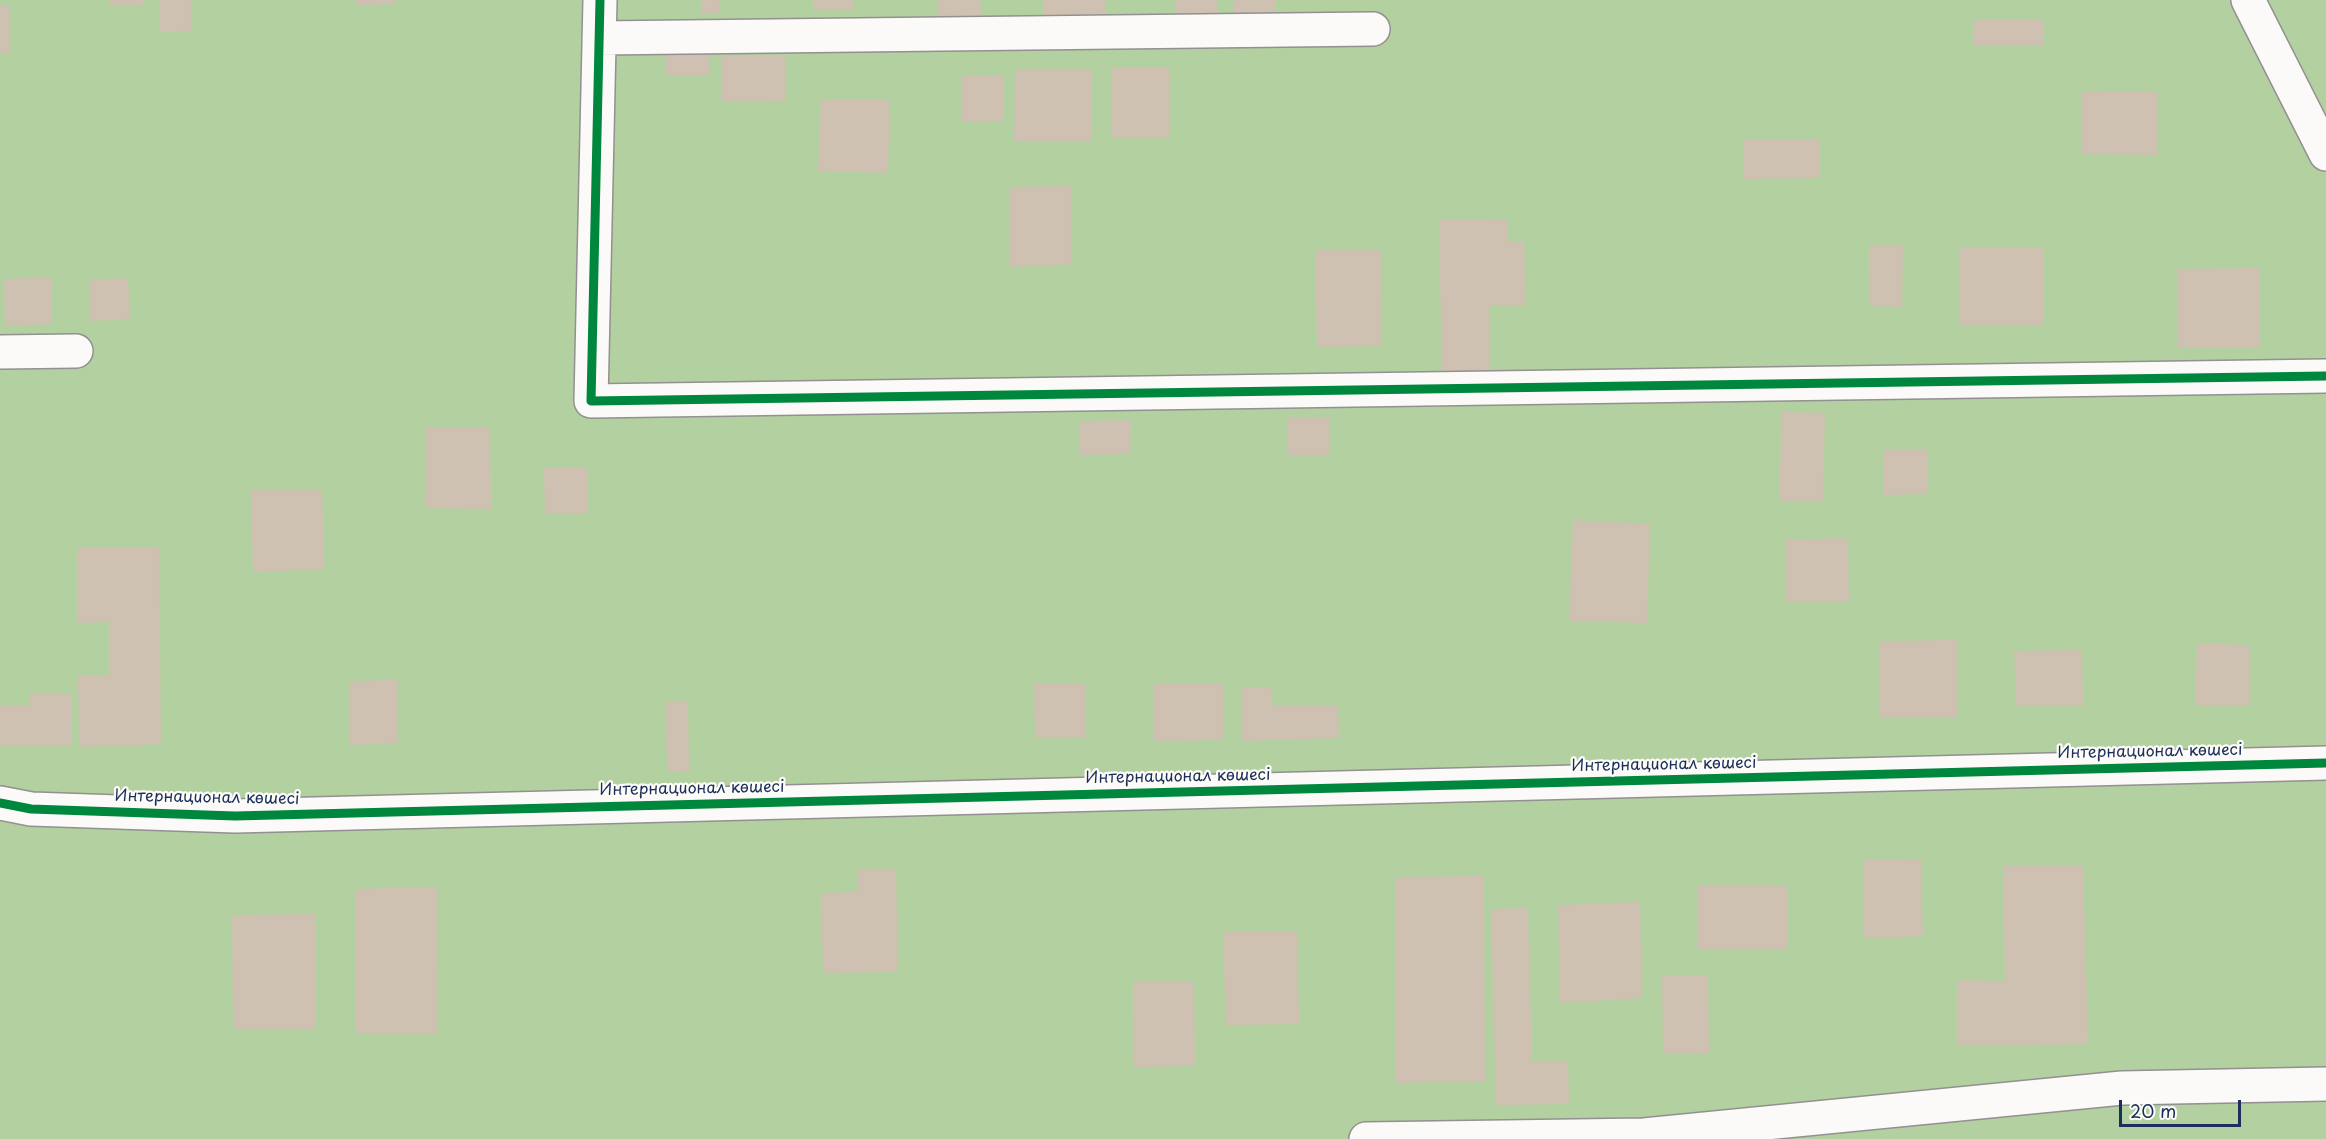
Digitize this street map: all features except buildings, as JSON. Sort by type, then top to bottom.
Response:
[{"type":"street","points":[[600,0],[591,401],[2326,376]]},
{"type":"street","points":[[2248,0],[2326,154]]},
{"type":"street","points":[[599,38],[1373,29]]},
{"type":"street","points":[[0,352],[76,351]]},
{"type":"street","name":"Интернационал көшесі","points":[[16,806],[235,816],[2326,763]]},
{"type":"street","points":[[1366,1139],[1644,1135],[2122,1088],[2326,1084]]},
{"type":"green space","points":[[0,0],[2326,0],[2326,1139],[0,1139]]},
{"type":"cycle path","points":[[600,0],[591,401],[2326,376]]},
{"type":"cycle path","points":[[0,803],[31,809],[235,816],[2326,763]]}]
